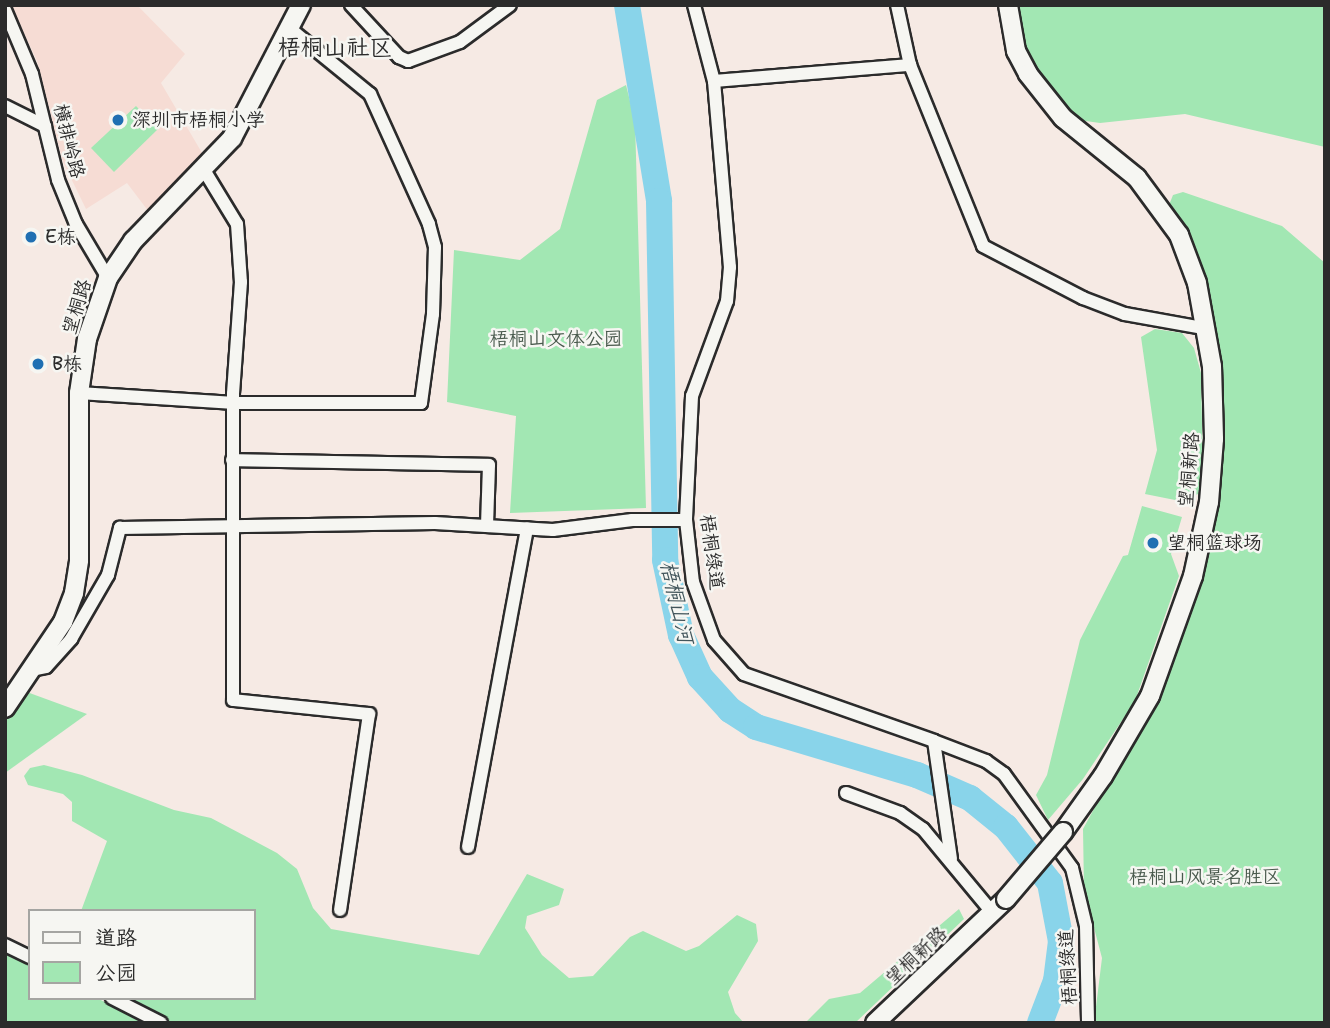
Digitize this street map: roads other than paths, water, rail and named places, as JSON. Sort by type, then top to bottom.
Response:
[{"type":"street","name":"望桐路","points":[[5,708],[63,622],[79,560],[79,393],[87,339],[108,278],[133,241],[232,138],[301,5]]},
{"type":"street","points":[[351,5],[399,57],[408,61],[460,42],[510,5]]},
{"type":"street","name":"梧桐绿道","points":[[694,5],[714,81],[730,267],[727,301],[692,396],[681,520],[693,582],[714,640],[733,667],[986,761],[1004,774],[1072,868],[1086,926],[1088,1023]]},
{"type":"street","points":[[897,5],[910,65],[983,246],[1083,298],[1125,314],[1208,329]]},
{"type":"street","name":"望桐新路","points":[[875,1023],[1006,899],[1063,832],[1103,776],[1150,696],[1193,576],[1209,502],[1214,439],[1208,329],[1193,271],[1162,207],[1137,178],[1063,118],[1046,99],[1016,51],[1008,5]]},
{"type":"street","name":"横排岭路","points":[[5,10],[32,74],[71,213],[108,278]]},
{"type":"street","points":[[79,393],[233,403],[421,403],[426,376],[435,247],[429,224],[370,94],[289,28]]},
{"type":"street","points":[[714,81],[910,65]]},
{"type":"street","points":[[5,107],[45,126]]},
{"type":"street","points":[[204,170],[237,223],[241,282],[233,403],[233,700],[369,714],[340,910]]},
{"type":"street","points":[[232,460],[489,465],[487,526]]},
{"type":"street","points":[[32,670],[46,667],[71,639],[108,575],[120,528],[527,528],[632,520],[681,520]]},
{"type":"street","points":[[468,847],[527,528]]},
{"type":"street","points":[[934,741],[951,860]]},
{"type":"street","points":[[846,793],[900,813],[923,829],[992,912]]},
{"type":"street","points":[[5,945],[28,956]]},
{"type":"street","points":[[116,1000],[161,1023]]},
{"type":"waterway","name":"梧桐山河","points":[[627,5],[659,201],[665,560],[681,635],[700,677],[730,710],[756,727],[917,775],[970,798],[1006,827],[1050,883],[1061,941],[1056,981],[1040,1023]]},
{"type":"place","name":"深圳市梧桐小学","points":[[118,120]]},
{"type":"place","name":"E栋","points":[[31,237]]},
{"type":"place","name":"B栋","points":[[38,364]]},
{"type":"place","name":"望桐篮球场","points":[[1153,543]]},
{"type":"district","name":"梧桐山社区","points":[[335,47]]},
{"type":"park label","name":"梧桐山文体公园","points":[[556,339]]},
{"type":"park label","name":"梧桐山风景名胜区","points":[[1205,877]]}]
